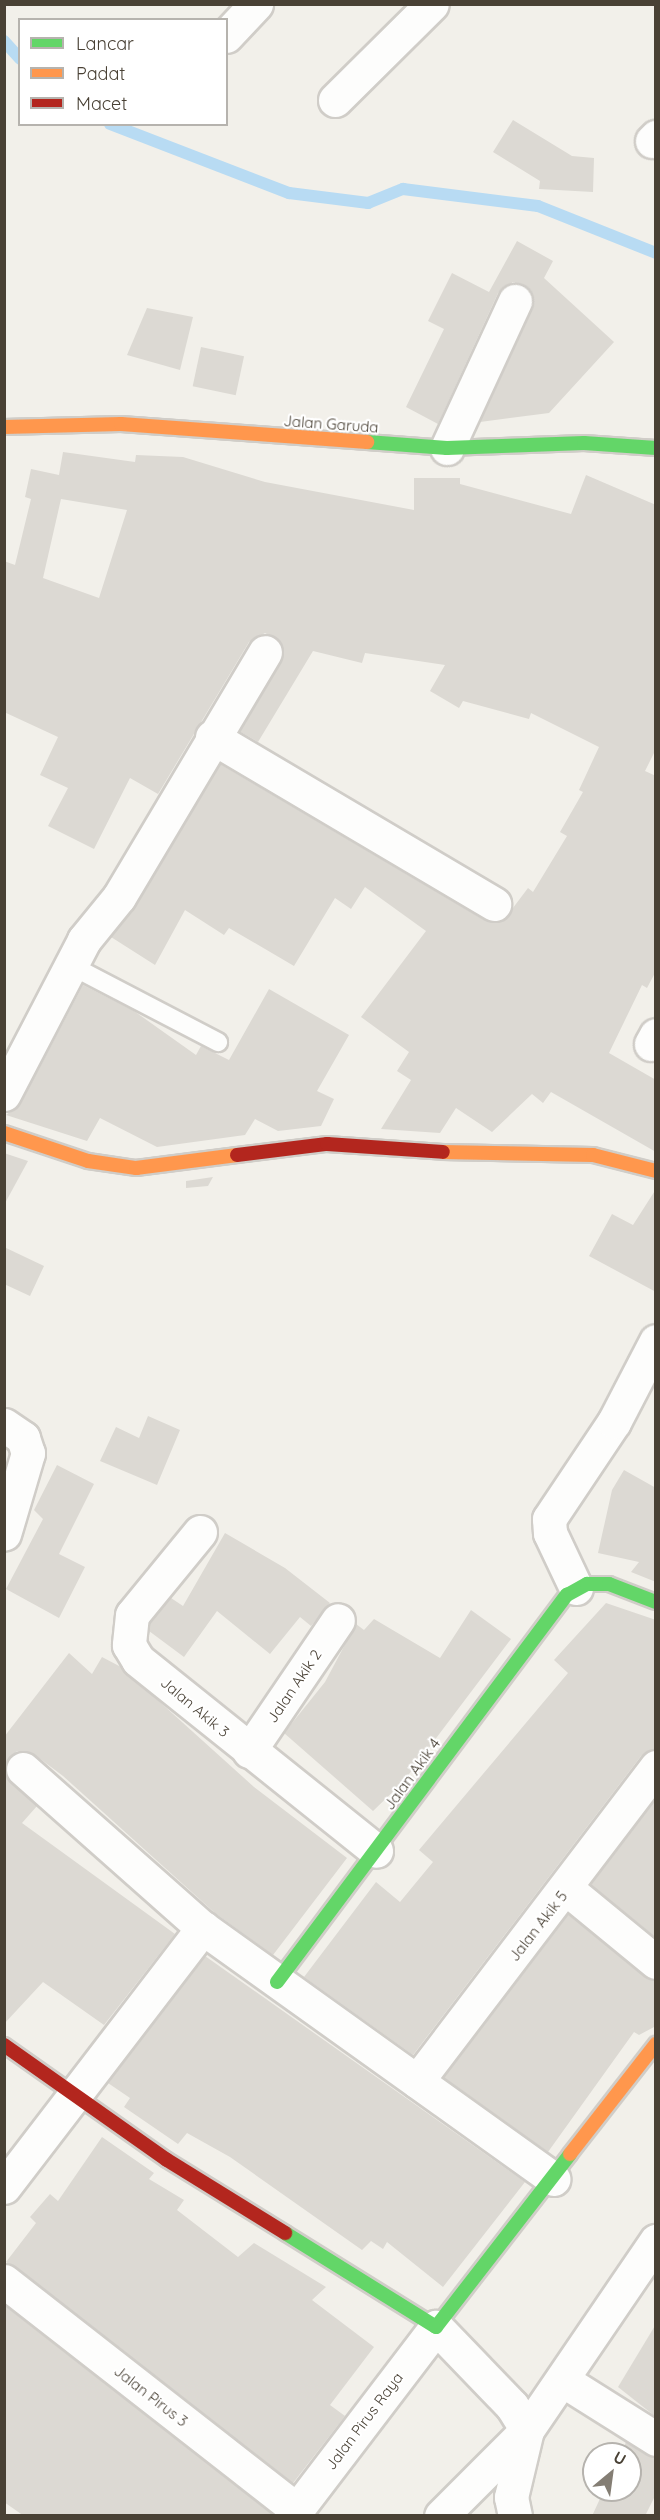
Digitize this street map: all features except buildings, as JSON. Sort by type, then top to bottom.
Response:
[{"type":"street","points":[[228,34],[256,4]]},
{"type":"street","points":[[335,99],[432,4]]},
{"type":"street","points":[[447,448],[515,301]]},
{"type":"street","name":"Jalan Garuda","points":[[4,427],[122,424],[447,448],[584,443],[656,448]]},
{"type":"street","points":[[4,1094],[70,965],[119,897],[212,737],[265,652]]},
{"type":"street","points":[[212,737],[494,904]]},
{"type":"street","points":[[4,1133],[88,1161],[136,1168],[327,1144],[487,1155],[593,1155],[656,1171]]},
{"type":"street","points":[[656,1341],[614,1422],[549,1519],[550,1533],[576,1587],[609,1584],[656,1602]]},
{"type":"street","points":[[4,1425],[23,1438],[28,1453],[4,1534]]},
{"type":"street","name":"Jalan Akik 3","points":[[200,1532],[132,1615],[129,1645],[138,1660],[376,1851]]},
{"type":"street","name":"Jalan Akik 4","points":[[277,1982],[557,1606],[576,1587]]},
{"type":"street","name":"Jalan Akik 2","points":[[249,1751],[338,1620]]},
{"type":"street","name":"Jalan Akik 5","points":[[417,2081],[567,1889],[656,1767]]},
{"type":"street","points":[[23,1769],[203,1928],[554,2179]]},
{"type":"street","points":[[567,1889],[656,1962]]},
{"type":"street","points":[[4,2187],[79,2094],[203,1928]]},
{"type":"street","points":[[442,2330],[656,2044]]},
{"type":"street","points":[[4,2045],[79,2094],[167,2160],[442,2330],[519,2418],[511,2497],[515,2516]]},
{"type":"street","points":[[441,2516],[519,2418],[564,2381],[652,2252]]},
{"type":"street","name":"Jalan Pirus 3","points":[[4,2281],[294,2513]]},
{"type":"street","name":"Jalan Pirus Raya","points":[[294,2513],[442,2330]]},
{"type":"street","points":[[564,2381],[656,2439]]},
{"type":"lane","points":[[70,965],[218,1042]]},
{"type":"waterway","points":[[4,41],[18,57]]},
{"type":"waterway","points":[[115,126],[289,193],[368,203],[403,189],[538,206],[656,253]]},
{"type":"traffic: fast","points":[[367,442],[447,448],[584,443],[656,448]]},
{"type":"traffic: fast","points":[[277,1982],[567,1595],[587,1584],[609,1584],[656,1602]]},
{"type":"traffic: fast","points":[[285,2233],[436,2327],[570,2154]]},
{"type":"traffic: slow","points":[[4,427],[121,424],[367,442]]},
{"type":"traffic: slow","points":[[4,1133],[88,1161],[136,1168],[237,1155]]},
{"type":"traffic: slow","points":[[443,1152],[593,1155],[656,1171]]},
{"type":"traffic: slow","points":[[570,2154],[656,2044]]},
{"type":"traffic: jam","points":[[237,1155],[327,1144],[443,1152]]},
{"type":"traffic: jam","points":[[4,2045],[167,2160],[285,2233]]}]
